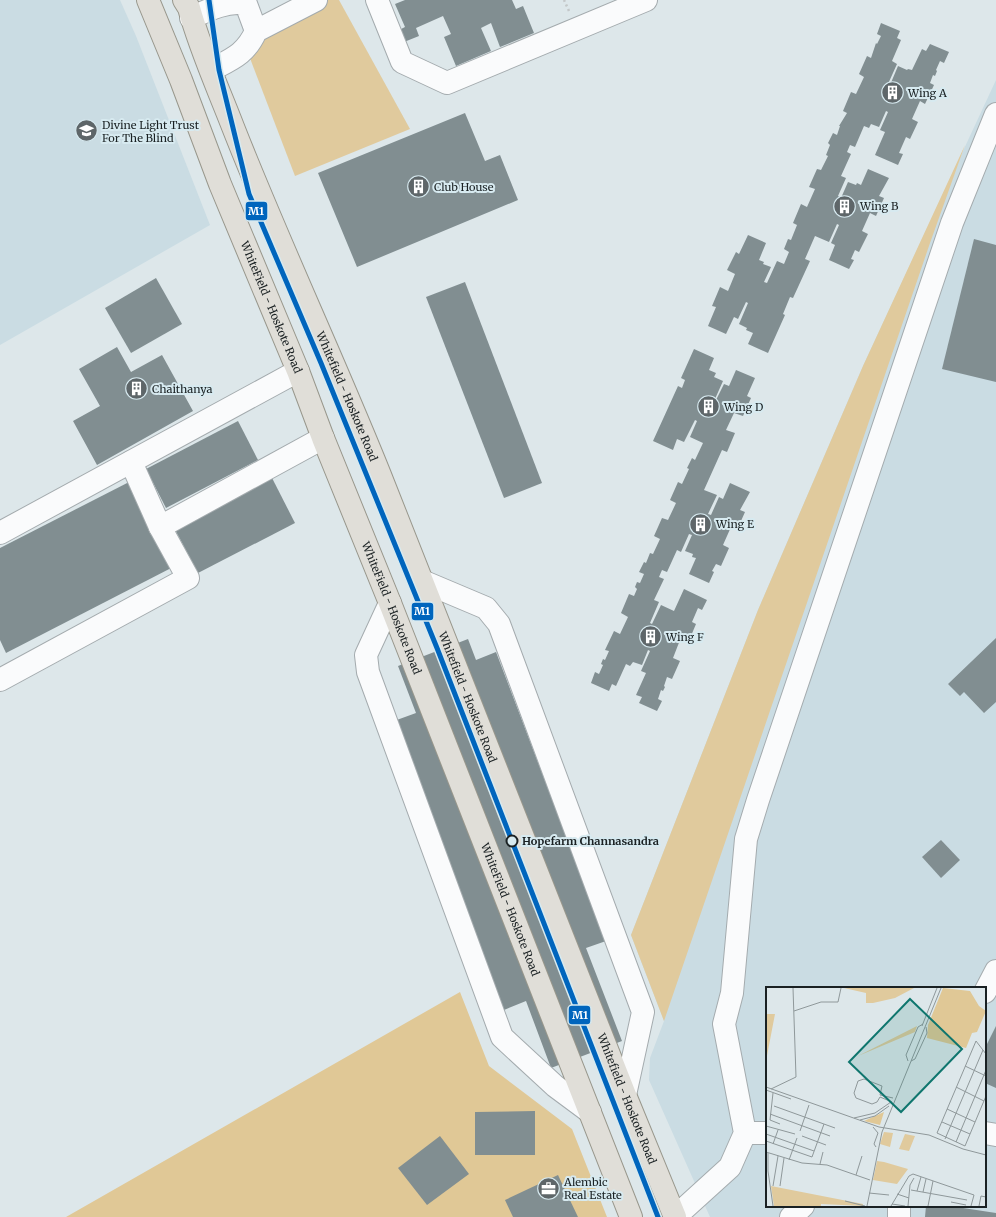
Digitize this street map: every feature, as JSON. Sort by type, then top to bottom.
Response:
[{"type":"main road","name":"WhiteField - Hoskote Road","points":[[148,0],[181,80],[220,184],[298,371],[323,438],[390,603],[631,1217]]},
{"type":"main road","name":"Whitefield - Hoskote Road","points":[[189,6],[211,70],[251,173],[357,419],[625,1095],[675,1217]]},
{"type":"street","points":[[256,31],[316,0]]},
{"type":"street","points":[[377,0],[402,62],[448,83],[646,0]]},
{"type":"street","points":[[189,6],[225,1],[250,2],[256,31],[252,40],[241,53],[211,70]]},
{"type":"street","points":[[675,1217],[730,1167],[745,1133],[724,1024],[732,993],[746,839],[952,223],[996,114]]},
{"type":"street","points":[[0,533],[298,371]]},
{"type":"street","points":[[160,527],[323,438]]},
{"type":"street","points":[[0,680],[188,578],[160,527],[131,462]]},
{"type":"street","points":[[422,581],[486,608],[499,624],[643,1012],[625,1095]]},
{"type":"street","points":[[390,603],[366,655],[368,672],[502,1037],[555,1086],[590,1112]]},
{"type":"street","points":[[986,990],[996,971]]},
{"type":"street","points":[[745,1133],[766,1133]]},
{"type":"street","points":[[986,1133],[996,1135]]},
{"type":"street","points":[[791,1217],[802,1207]]},
{"type":"street","points":[[898,1207],[899,1217]]},
{"type":"shaded area","name":"Divine Light Trust For The Blind","points":[[0,0],[120,0],[136,36],[210,225],[0,345]]},
{"type":"shaded area","points":[[328,0],[339,0],[410,129],[295,176],[248,53],[268,27]]},
{"type":"shaded area","points":[[996,80],[996,1217],[710,1217],[649,1080],[650,1058],[664,1021],[631,935],[758,610],[863,366]]},
{"type":"shaded area","points":[[965,145],[930,243],[664,1021],[631,935],[758,610],[863,366]]},
{"type":"shaded area","points":[[460,992],[489,1066],[572,1129],[607,1217],[66,1217]]},
{"type":"building","points":[[405,0],[512,0],[516,9],[523,6],[534,33],[500,47],[491,23],[481,28],[491,51],[456,66],[444,37],[451,34],[443,16],[416,28],[419,36],[404,42],[399,30],[405,27],[395,4]]},
{"type":"building","points":[[881,23],[900,31],[897,38],[901,40],[892,61],[897,64],[888,84],[890,85],[898,66],[907,70],[912,70],[922,49],[926,51],[930,44],[949,52],[944,63],[940,61],[935,76],[933,75],[930,83],[934,85],[925,104],[920,101],[912,119],[918,122],[910,139],[906,137],[899,153],[903,154],[898,165],[875,155],[885,132],[880,130],[888,112],[886,111],[879,127],[871,124],[869,128],[864,126],[855,147],[850,145],[847,152],[851,154],[841,176],[846,178],[838,196],[841,198],[848,182],[861,185],[868,169],[889,178],[879,196],[884,198],[876,216],[870,213],[862,231],[868,234],[859,252],[855,250],[851,259],[854,260],[849,269],[829,260],[835,245],[831,243],[839,225],[837,224],[829,242],[815,236],[805,259],[810,261],[793,298],[790,297],[783,314],[785,315],[768,353],[748,344],[753,333],[746,330],[747,328],[739,324],[748,303],[746,302],[738,319],[734,317],[726,334],[708,326],[716,307],[712,306],[720,287],[728,291],[735,274],[727,270],[736,252],[739,254],[748,235],[766,243],[759,260],[764,262],[763,264],[771,267],[764,282],[767,283],[777,261],[784,264],[789,252],[784,249],[788,239],[791,240],[797,225],[793,223],[801,204],[807,207],[815,189],[809,187],[817,169],[821,170],[828,156],[826,155],[830,145],[828,143],[833,133],[837,135],[839,126],[847,113],[843,111],[851,92],[856,94],[864,77],[859,74],[867,56],[871,58],[876,43],[877,44],[881,36],[877,34]]},
{"type":"building","name":"Club House","points":[[465,113],[485,161],[500,155],[518,200],[357,267],[318,173]]},
{"type":"building","points":[[974,239],[996,245],[996,382],[942,369]]},
{"type":"building","points":[[156,278],[182,324],[131,353],[105,308]]},
{"type":"building","points":[[465,282],[542,483],[504,498],[426,297]]},
{"type":"building","name":"Chaithanya","points":[[117,347],[131,372],[162,355],[193,411],[97,465],[73,421],[100,406],[79,369]]},
{"type":"building","points":[[694,349],[714,358],[709,370],[716,373],[714,377],[723,381],[715,399],[716,400],[724,384],[729,386],[736,370],[755,378],[747,396],[751,398],[743,416],[734,413],[726,430],[735,433],[727,452],[722,450],[704,490],[717,495],[708,514],[711,515],[719,497],[723,499],[730,483],[750,492],[740,510],[745,512],[737,530],[731,527],[723,545],[729,548],[721,566],[716,564],[712,571],[714,572],[709,583],[689,574],[696,558],[692,557],[693,554],[685,551],[692,535],[689,534],[681,552],[677,550],[667,572],[662,570],[659,577],[664,579],[654,600],[659,602],[650,623],[652,624],[661,605],[674,611],[684,589],[707,600],[702,610],[698,608],[692,622],[696,624],[688,643],[680,640],[673,658],[680,661],[672,679],[667,677],[665,687],[663,691],[661,690],[658,699],[662,701],[657,711],[639,703],[642,697],[636,695],[646,673],[641,671],[650,651],[648,650],[642,665],[633,662],[630,666],[626,664],[616,686],[612,684],[609,691],[591,683],[595,672],[599,674],[603,665],[601,664],[603,659],[605,660],[609,651],[605,650],[614,631],[620,634],[628,617],[621,613],[629,594],[634,596],[637,589],[635,587],[637,582],[640,583],[644,574],[639,572],[644,562],[646,563],[650,553],[653,554],[660,539],[654,536],[662,518],[668,520],[676,503],[670,500],[678,482],[682,484],[692,458],[695,460],[703,443],[690,437],[697,421],[695,420],[684,442],[677,439],[673,450],[653,441],[678,386],[682,388],[685,380],[681,378]]},
{"type":"building","points":[[238,421],[258,460],[166,508],[146,469]]},
{"type":"building","points":[[270,474],[295,523],[198,573],[172,524]]},
{"type":"building","points":[[133,480],[177,565],[6,653],[0,640],[0,548]]},
{"type":"building","points":[[996,638],[996,702],[984,713],[964,692],[960,696],[948,684]]},
{"type":"building","points":[[468,639],[476,660],[496,652],[606,941],[586,948],[622,1041],[551,1068],[526,1001],[504,1010],[394,721],[416,713],[398,666]]},
{"type":"building","points":[[941,840],[960,860],[941,878],[922,857]]},
{"type":"building","points":[[996,1026],[996,1088],[986,1083],[986,1046]]},
{"type":"building","points":[[535,1111],[535,1155],[475,1155],[475,1112]]},
{"type":"building","points":[[440,1136],[469,1174],[427,1205],[398,1168]]},
{"type":"building","name":"Alembic Real Estate","points":[[558,1175],[578,1217],[513,1217],[505,1200]]},
{"type":"building","points":[[926,1207],[957,1207],[996,1213],[996,1217],[925,1217]]},
{"type":"transit line","name":"M1","points":[[209,0],[219,70],[249,194],[321,363],[437,648],[658,1217]]},
{"type":"place","name":"Wing A","points":[[893,93]]},
{"type":"place","name":"Divine Light Trust For The Blind","points":[[86,131]]},
{"type":"place","name":"Club House","points":[[418,187]]},
{"type":"place","name":"Wing B","points":[[844,206]]},
{"type":"place","name":"Chaithanya","points":[[136,389]]},
{"type":"place","name":"Wing D","points":[[708,407]]},
{"type":"place","name":"Wing E","points":[[700,524]]},
{"type":"place","name":"Wing F","points":[[651,637]]},
{"type":"place","name":"Hopefarm Channasandra","points":[[512,841]]},
{"type":"place","name":"Alembic Real Estate","points":[[548,1188]]}]
